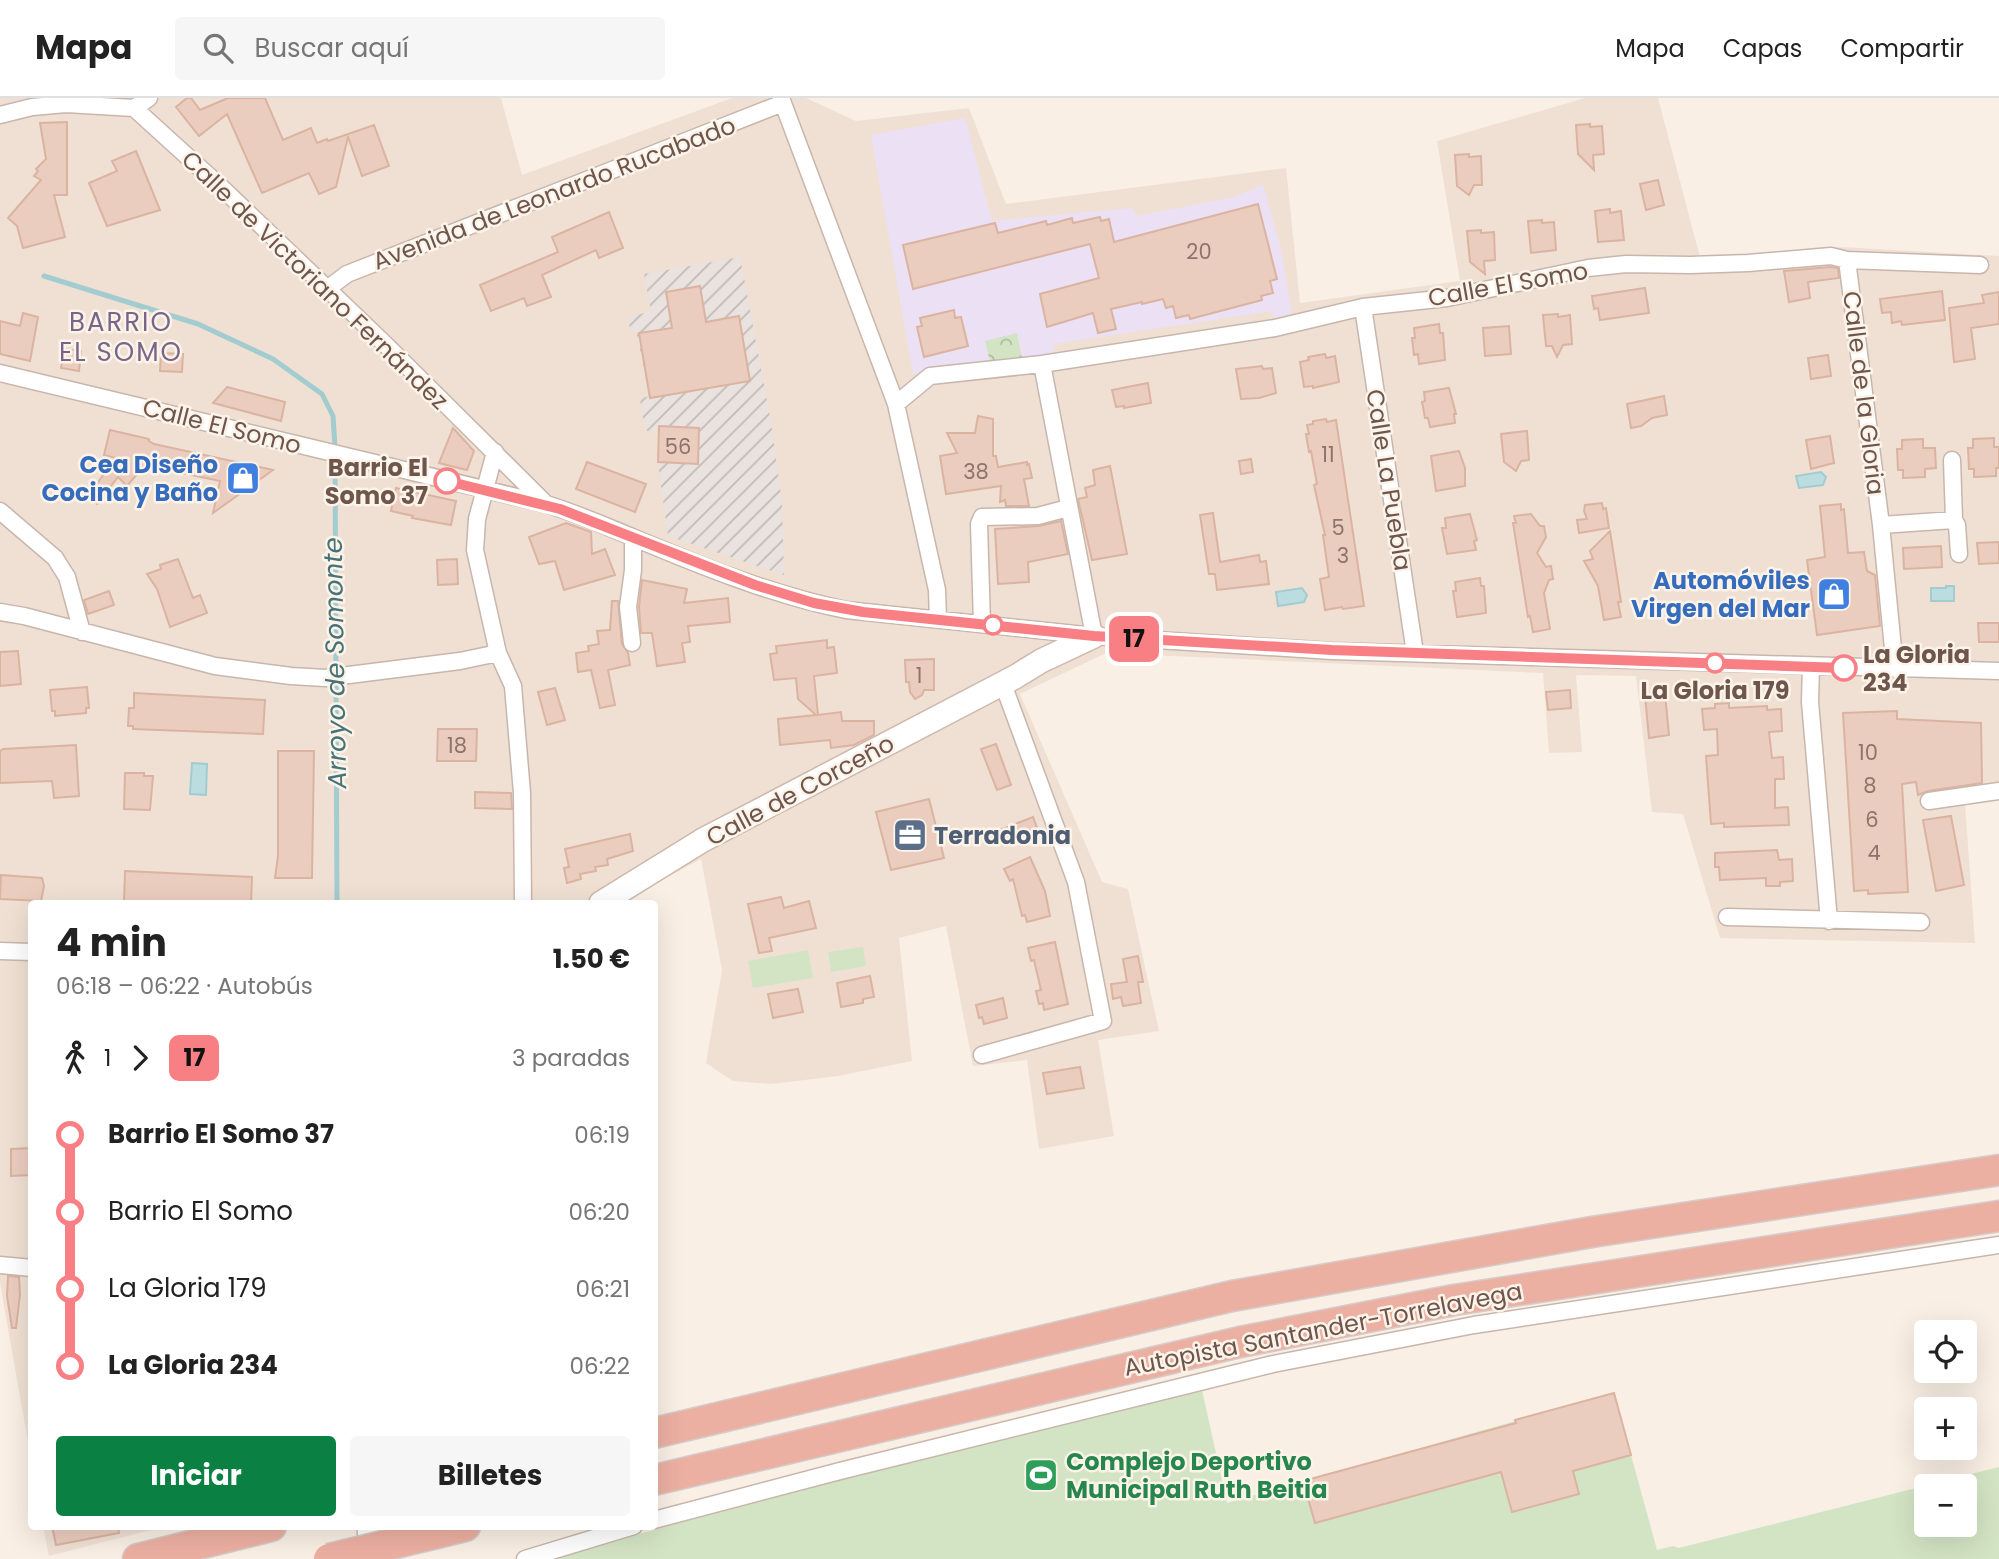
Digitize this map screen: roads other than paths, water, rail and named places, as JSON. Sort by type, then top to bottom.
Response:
[{"type":"highway","name":"Autopista Santander-Torrelavega","points":[[658,1432],[1232,1296],[1592,1232],[1999,1170]]},
{"type":"highway","name":"Autopista Santander-Torrelavega","points":[[658,1479],[1254,1339],[1454,1300],[1999,1216]]},
{"type":"highway","points":[[138,1559],[255,1530]]},
{"type":"highway","points":[[329,1559],[447,1530]]},
{"type":"main road","name":"Calle de Corceño","points":[[1041,661],[1062,633]]},
{"type":"main road","name":"Calle de Corceño","points":[[603,900],[704,840],[1003,684],[1041,661],[1094,636]]},
{"type":"main road","points":[[369,1530],[371,1559]]},
{"type":"street","points":[[0,115],[32,107],[66,104],[134,108],[149,98]]},
{"type":"street","points":[[782,101],[896,404],[937,590],[938,620]]},
{"type":"street","name":"Avenida de Leonardo Rucabado","points":[[327,289],[347,274],[782,101]]},
{"type":"street","name":"Calle de Victoriano Fernández","points":[[134,108],[221,187],[546,504]]},
{"type":"street","name":"Calle El Somo","points":[[896,404],[930,376],[1042,364],[1275,328],[1363,307],[1447,298],[1588,268],[1626,264],[1748,263],[1831,256],[1847,260],[1980,265]]},
{"type":"street","name":"Calle de la Gloria","points":[[1847,260],[1881,526],[1895,669]]},
{"type":"street","name":"Calle La Puebla","points":[[1363,307],[1415,653]]},
{"type":"street","points":[[1042,364],[1094,636]]},
{"type":"street","name":"Calle El Somo","points":[[0,373],[546,504],[581,515],[755,585],[814,603],[857,611],[1062,633]]},
{"type":"street","points":[[495,452],[477,519],[475,550],[498,653],[513,686],[522,793],[523,900]]},
{"type":"street","points":[[1952,460],[1954,520],[1959,554]]},
{"type":"street","points":[[982,624],[979,524],[982,517],[1038,516],[1069,508]]},
{"type":"street","points":[[0,511],[55,558],[67,577],[82,632]]},
{"type":"street","name":"Calle de la Gloria","points":[[1881,526],[1954,520]]},
{"type":"street","points":[[632,643],[628,607],[633,570],[633,538]]},
{"type":"street","points":[[0,612],[215,666],[325,678],[460,661],[498,653]]},
{"type":"street","points":[[1062,633],[1332,650],[1999,671]]},
{"type":"street","points":[[1811,666],[1810,702],[1829,921]]},
{"type":"street","points":[[982,1055],[1102,1021],[1076,882],[1003,684]]},
{"type":"street","points":[[1929,801],[1999,791]]},
{"type":"street","points":[[1727,917],[1921,922]]},
{"type":"street","points":[[0,951],[28,952]]},
{"type":"street","points":[[658,1519],[1273,1364],[1488,1323],[1999,1245]]},
{"type":"street","points":[[0,1265],[28,1268]]},
{"type":"street","points":[[525,1559],[621,1530]]},
{"type":"water","points":[[1821,472],[1826,477],[1823,485],[1799,488],[1796,476]]},
{"type":"water","points":[[1954,586],[1954,601],[1931,601],[1931,588]]},
{"type":"water","points":[[1302,588],[1307,595],[1304,602],[1278,606],[1276,592]]},
{"type":"water","points":[[192,763],[207,764],[206,795],[190,794]]},
{"type":"waterway","name":"Arroyo de Somonte","points":[[44,276],[198,324],[273,359],[322,394],[333,416],[337,900]]},
{"type":"place","name":"Cea Diseño Cocina y Baño","points":[[243,478]]},
{"type":"place","name":"Barrio El Somo 37","points":[[447,481]]},
{"type":"place","name":"Automóviles Virgen del Mar","points":[[1834,594]]},
{"type":"place","name":"La Gloria 179","points":[[1715,663]]},
{"type":"place","name":"La Gloria 234","points":[[1844,668]]},
{"type":"place","name":"Terradonia","points":[[910,835]]},
{"type":"place","name":"Complejo Deportivo Municipal Ruth Beitia","points":[[1041,1475]]},
{"type":"district","name":"BARRIO EL SOMO","points":[[121,337]]}]
